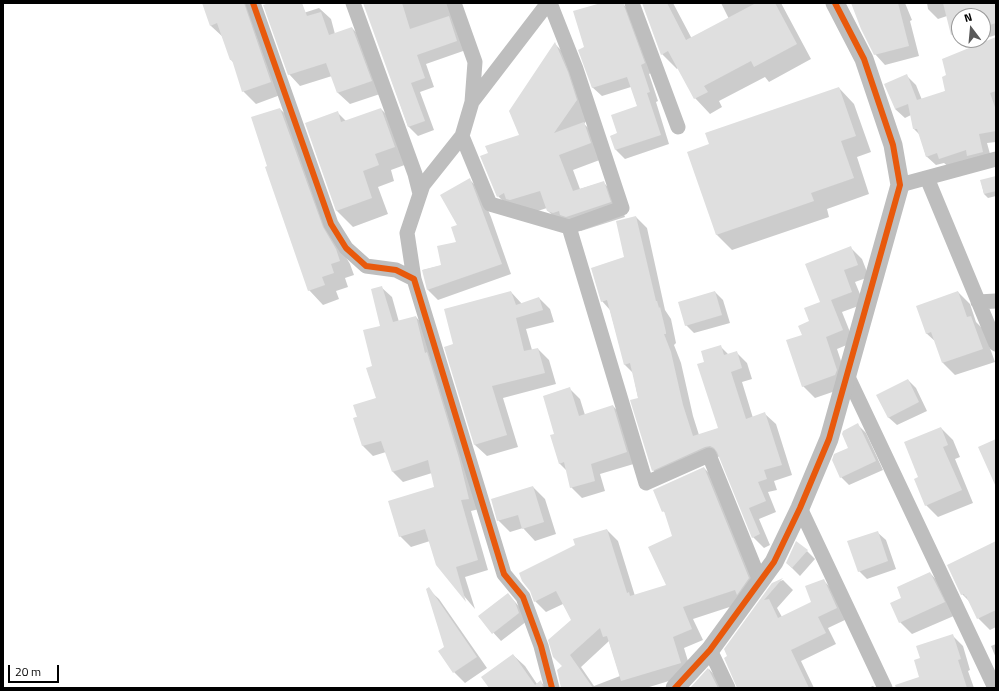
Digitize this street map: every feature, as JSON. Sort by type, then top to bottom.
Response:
[{"type":"street","points":[[253,3],[331,224],[346,248],[366,266],[396,270],[414,279]]},
{"type":"street","points":[[353,3],[415,174],[420,194]]},
{"type":"street","points":[[454,3],[475,62],[472,102],[462,136],[423,185],[407,232],[414,279],[504,574],[523,598],[542,646],[552,688]]},
{"type":"street","points":[[462,136],[490,204],[569,227],[622,208],[576,69],[549,3],[472,102]]},
{"type":"street","points":[[632,3],[678,127]]},
{"type":"street","points":[[675,688],[710,650],[774,562],[800,508],[829,439],[900,185],[893,145],[864,59],[835,3]]},
{"type":"street","points":[[900,185],[996,159]]},
{"type":"street","points":[[927,178],[996,344]]},
{"type":"street","points":[[569,227],[646,483],[709,456],[760,582]]},
{"type":"street","points":[[978,302],[996,301]]},
{"type":"street","points":[[847,375],[995,688]]},
{"type":"street","points":[[800,508],[885,688]]},
{"type":"street","points":[[710,650],[728,688]]},
{"type":"building","points":[[202,3],[244,3],[271,82],[242,92],[232,60],[230,60],[217,23],[210,26]]},
{"type":"building","points":[[269,3],[302,3],[307,16],[321,12],[329,35],[352,27],[372,81],[337,93],[326,63],[288,75],[263,5]]},
{"type":"building","points":[[363,3],[402,3],[410,29],[449,16],[457,41],[417,55],[425,78],[411,83],[425,121],[408,127]]},
{"type":"building","points":[[601,3],[623,3],[645,63],[641,65],[650,92],[647,93],[661,135],[615,150],[610,136],[617,133],[611,115],[637,106],[627,77],[592,88],[578,50],[584,47],[573,11]]},
{"type":"building","points":[[642,3],[667,3],[686,40],[756,3],[775,3],[797,44],[754,67],[751,61],[704,86],[708,92],[694,99],[668,51],[661,55]]},
{"type":"building","points":[[851,3],[898,3],[909,46],[874,55],[861,29]]},
{"type":"building","points":[[943,3],[996,3],[996,23],[991,25],[991,8],[951,8],[951,35]]},
{"type":"building","points":[[996,37],[996,91],[990,93],[996,110],[996,131],[979,134],[983,152],[967,156],[966,150],[939,159],[937,153],[926,157],[917,129],[913,129],[908,104],[895,109],[884,84],[907,74],[917,100],[945,91],[942,77],[946,75],[942,59],[969,48],[991,48],[991,39]]},
{"type":"building","points":[[555,42],[568,72],[577,100],[554,133],[584,122],[591,143],[559,155],[573,191],[604,181],[611,202],[566,217],[560,215],[559,211],[553,213],[547,211],[540,191],[510,200],[506,199],[504,193],[497,197],[480,156],[488,153],[485,146],[519,135],[509,111]]},
{"type":"building","points":[[839,87],[856,136],[841,141],[854,178],[811,193],[814,201],[716,235],[687,152],[709,144],[705,133]]},
{"type":"building","points":[[280,108],[323,227],[336,249],[340,261],[331,264],[334,273],[322,277],[325,285],[308,291],[265,167],[267,166],[251,117]]},
{"type":"building","points":[[381,108],[395,147],[375,154],[379,165],[363,171],[372,198],[336,211],[305,123],[338,111],[341,122]]},
{"type":"building","points":[[996,176],[996,191],[984,194],[980,180]]},
{"type":"building","points":[[470,178],[502,264],[427,290],[422,270],[441,265],[437,246],[456,242],[451,227],[457,225],[440,195]]},
{"type":"building","points":[[636,216],[656,301],[659,308],[660,307],[666,332],[666,334],[664,334],[671,352],[683,405],[693,436],[718,428],[697,364],[704,362],[701,351],[721,345],[724,355],[737,351],[742,368],[731,372],[746,419],[765,412],[782,465],[764,470],[767,479],[758,482],[766,501],[749,508],[760,534],[752,538],[717,452],[714,448],[710,446],[705,447],[652,471],[630,400],[638,398],[630,363],[624,365],[607,300],[601,302],[591,268],[624,257],[616,221]]},
{"type":"building","points":[[851,246],[858,265],[844,270],[852,292],[831,300],[843,330],[826,337],[837,370],[835,375],[802,387],[786,340],[802,335],[798,326],[809,321],[804,308],[820,302],[805,264]]},
{"type":"building","points":[[382,286],[393,322],[416,316],[425,353],[427,352],[459,458],[469,499],[461,500],[478,560],[456,567],[466,602],[436,565],[425,529],[399,537],[388,501],[434,487],[428,460],[392,472],[381,441],[362,446],[353,418],[357,417],[353,405],[376,398],[366,368],[372,366],[363,330],[380,326],[371,289]]},
{"type":"building","points":[[511,291],[516,305],[539,297],[543,310],[516,318],[524,351],[538,348],[545,373],[492,386],[507,435],[474,445],[444,347],[453,344],[444,309]]},
{"type":"building","points":[[715,291],[722,315],[685,326],[678,302]]},
{"type":"building","points":[[958,291],[967,317],[971,316],[983,349],[942,363],[931,332],[926,334],[916,306]]},
{"type":"building","points":[[908,379],[919,402],[888,418],[876,395]]},
{"type":"building","points":[[570,387],[579,416],[613,405],[627,452],[591,464],[595,481],[570,488],[564,462],[559,464],[550,435],[554,434],[543,396]]},
{"type":"building","points":[[858,423],[876,461],[840,478],[832,460],[834,454],[848,448],[842,434],[843,431]]},
{"type":"building","points":[[941,427],[948,445],[943,447],[962,490],[925,506],[914,479],[918,477],[904,442]]},
{"type":"building","points":[[996,439],[996,487],[978,447]]},
{"type":"building","points":[[704,467],[749,578],[737,595],[735,590],[683,607],[692,629],[673,637],[681,663],[621,681],[607,636],[603,637],[600,628],[570,655],[593,688],[561,688],[557,670],[562,666],[553,657],[548,640],[571,620],[556,591],[534,602],[530,591],[522,581],[519,573],[575,545],[573,539],[607,529],[627,593],[629,592],[630,596],[666,585],[648,547],[672,536],[664,511],[662,512],[653,490]]},
{"type":"building","points":[[533,486],[544,522],[522,529],[518,515],[497,521],[491,499]]},
{"type":"building","points":[[878,531],[888,561],[858,572],[847,541]]},
{"type":"building","points":[[796,541],[808,550],[792,568],[786,563]]},
{"type":"building","points":[[996,541],[996,610],[977,619],[966,596],[965,597],[964,594],[961,595],[947,565]]},
{"type":"building","points":[[930,572],[945,602],[899,623],[890,603],[901,598],[897,587]]},
{"type":"building","points":[[783,578],[764,600],[769,599],[778,618],[811,602],[805,586],[824,579],[837,608],[818,617],[826,633],[791,650],[809,688],[737,688],[724,658],[727,656],[724,649],[772,583]]},
{"type":"building","points":[[429,587],[477,657],[453,673],[438,651],[444,647],[426,589]]},
{"type":"building","points":[[508,593],[515,602],[519,613],[492,634],[478,616]]},
{"type":"building","points":[[953,634],[961,659],[958,660],[967,688],[896,688],[895,685],[919,677],[914,660],[920,658],[916,646]]},
{"type":"building","points":[[513,654],[535,685],[541,680],[543,688],[489,688],[481,677]]},
{"type":"building","points":[[708,668],[718,688],[690,688]]},
{"type":"cycle path","points":[[253,3],[331,224],[346,248],[366,266],[396,270],[414,279],[504,574],[523,597],[541,646],[552,688]]},
{"type":"cycle path","points":[[675,688],[710,650],[774,562],[800,508],[829,439],[900,185],[893,145],[864,59],[835,3]]}]
